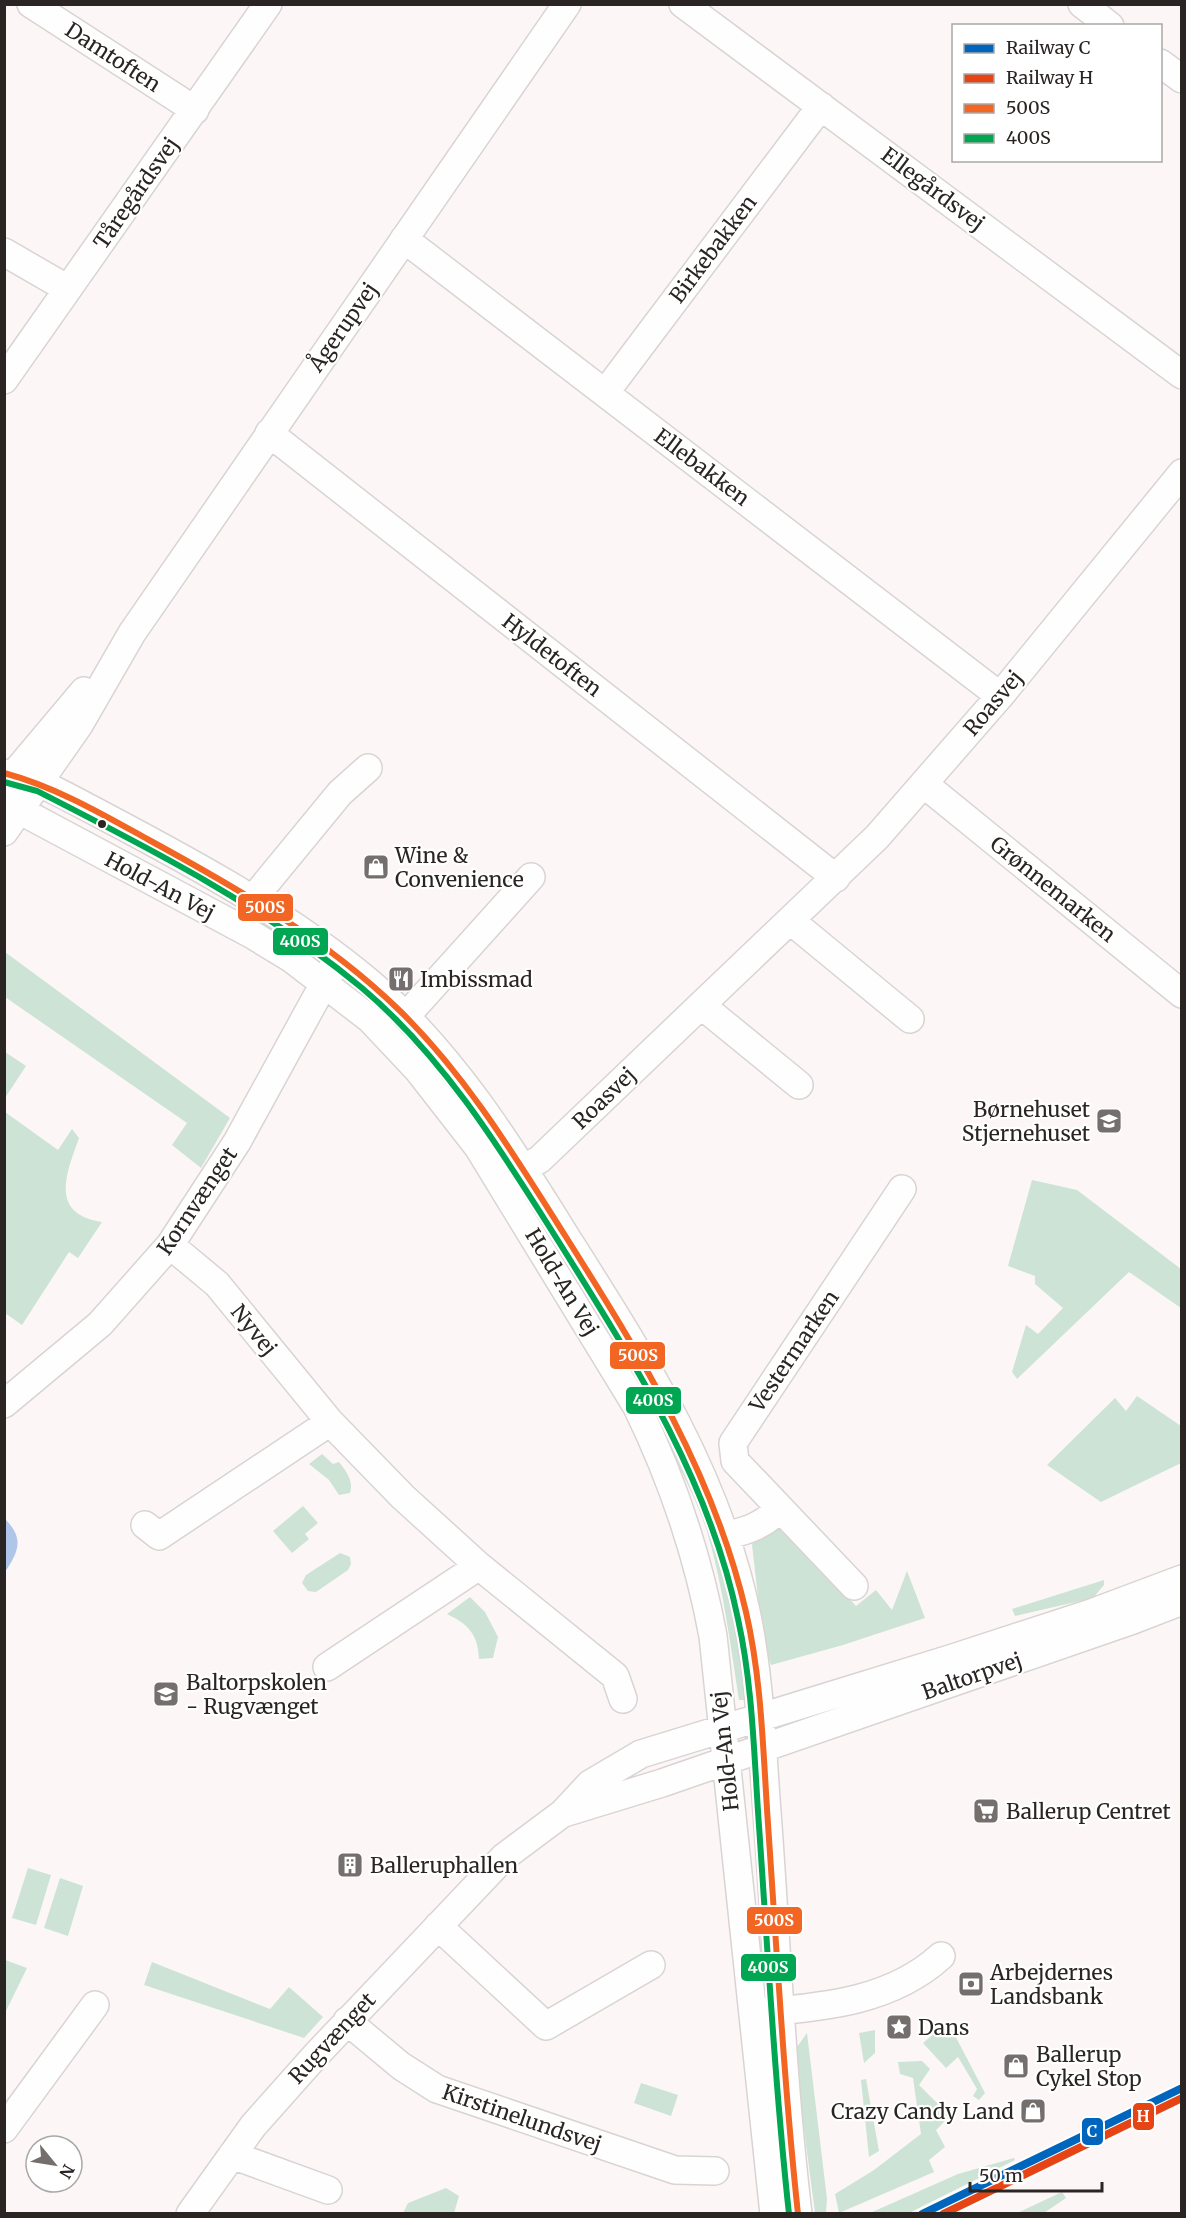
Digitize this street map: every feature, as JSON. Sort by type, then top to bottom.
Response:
[{"type":"street","name":"Damtoften","points":[[31,4],[195,110]]},
{"type":"street","name":"Tåregårdsvej","points":[[4,380],[268,4]]},
{"type":"street","name":"Ågerupvej","points":[[4,832],[15,790],[102,690],[121,650],[567,4]]},
{"type":"street","name":"Ellegårdsvej","points":[[683,4],[1182,375]]},
{"type":"street","points":[[1082,4],[1107,24]]},
{"type":"street","points":[[1162,64],[1182,79]]},
{"type":"street","name":"Birkebakken","points":[[605,393],[821,106]]},
{"type":"street","name":"Ellebakken","points":[[404,239],[1000,696]]},
{"type":"street","points":[[4,252],[68,289]]},
{"type":"street","name":"Hyldetoften","points":[[269,433],[837,878]]},
{"type":"street","name":"Roasvej","points":[[501,1183],[540,1159],[837,878],[924,784],[1000,696],[1182,473]]},
{"type":"street","points":[[246,897],[340,793],[368,768]]},
{"type":"street","name":"Grønnemarken","points":[[924,784],[1182,993]]},
{"type":"street","name":"Hold-An Vej","points":[[15,790],[246,897],[338,957],[406,1016],[478,1102],[524,1169],[638,1351],[691,1449],[727,1535],[747,1615],[760,1718],[780,2011],[798,2214]]},
{"type":"street","name":"Hold-An Vej","points":[[15,790],[251,934],[325,984],[370,1019],[418,1070],[501,1183],[638,1407],[663,1462],[687,1527],[704,1587],[723,1727],[751,2013],[774,2214]]},
{"type":"street","points":[[406,1016],[531,877]]},
{"type":"street","points":[[791,921],[910,1019]]},
{"type":"street","name":"Kornvænget","points":[[4,1404],[100,1324],[171,1245],[237,1142],[338,957]]},
{"type":"street","points":[[701,1005],[799,1085]]},
{"type":"street","name":"Vestermarken","points":[[854,1586],[735,1461],[733,1443],[902,1189]]},
{"type":"street","name":"Nyvej","points":[[171,1245],[217,1284],[330,1422],[403,1497],[479,1566],[615,1676],[623,1699]]},
{"type":"street","points":[[145,1526],[159,1536],[330,1422]]},
{"type":"street","points":[[727,1535],[748,1531],[768,1520],[780,1509]]},
{"type":"street","points":[[327,1667],[479,1566]]},
{"type":"street","name":"Baltorpvej","points":[[723,1727],[760,1718],[1094,1612],[1182,1579]]},
{"type":"street","name":"Baltorpvej","points":[[726,1761],[1182,1601]]},
{"type":"street","name":"Rugvænget","points":[[190,2214],[253,2126],[347,2021],[504,1857],[563,1813],[590,1784],[641,1754],[723,1727]]},
{"type":"street","name":"Rugvænget","points":[[563,1813],[726,1761]]},
{"type":"street","points":[[438,1926],[546,2026],[651,1965]]},
{"type":"street","points":[[751,2013],[849,2002],[879,1993],[925,1970],[941,1956]]},
{"type":"street","points":[[4,2130],[95,2005]]},
{"type":"street","name":"Kirstinelundsvej","points":[[347,2021],[401,2066],[437,2090],[675,2170],[715,2171]]},
{"type":"street","points":[[232,2155],[328,2190]]},
{"type":"green space","points":[[5,952],[230,1118],[201,1168],[172,1145],[187,1123],[5,997]]},
{"type":"green space","points":[[5,1052],[26,1066],[5,1098]]},
{"type":"green space","points":[[5,1112],[58,1150],[72,1129],[79,1138],[67,1178],[68,1201],[74,1211],[85,1218],[102,1222],[78,1258],[69,1252],[22,1325],[5,1313]]},
{"type":"green space","points":[[1032,1180],[1077,1190],[1181,1269],[1181,1308],[1129,1272],[1017,1379],[1012,1372],[1026,1325],[1038,1334],[1063,1308],[1035,1284],[1035,1276],[1008,1266]]},
{"type":"green space","points":[[536,1206],[611,1330],[679,1452],[731,1588],[746,1700],[739,1700],[717,1570],[698,1506],[668,1444],[529,1211]]},
{"type":"green space","points":[[1137,1396],[1181,1426],[1181,1463],[1101,1502],[1047,1465],[1115,1398],[1126,1411]]},
{"type":"green space","points":[[322,1454],[333,1464],[339,1462],[349,1476],[350,1493],[339,1495],[329,1480],[309,1464]]},
{"type":"green space","points":[[303,1506],[318,1523],[305,1534],[309,1539],[292,1553],[273,1531]]},
{"type":"green space","points":[[781,1529],[786,1531],[856,1606],[876,1590],[892,1610],[907,1571],[925,1618],[843,1645],[771,1665],[763,1640],[752,1545],[761,1535]]},
{"type":"green space","points":[[340,1553],[350,1557],[351,1564],[348,1570],[316,1592],[308,1591],[302,1583],[306,1575]]},
{"type":"green space","points":[[1104,1580],[1104,1585],[1093,1598],[1015,1616],[1012,1609]]},
{"type":"green space","points":[[470,1597],[485,1612],[498,1637],[493,1658],[479,1659],[474,1636],[466,1626],[447,1614]]},
{"type":"green space","points":[[28,1868],[51,1875],[36,1925],[12,1918]]},
{"type":"green space","points":[[60,1878],[83,1886],[68,1936],[44,1928]]},
{"type":"green space","points":[[4,1960],[27,1968],[5,2013]]},
{"type":"green space","points":[[152,1962],[270,2009],[289,1987],[323,2017],[304,2038],[144,1985]]},
{"type":"green space","points":[[948,2022],[985,2093],[979,2100],[973,2096],[977,2089],[958,2057],[946,2068],[923,2043]]},
{"type":"green space","points":[[875,2030],[875,2053],[864,2063],[859,2033]]},
{"type":"green space","points":[[807,2033],[827,2199],[826,2213],[815,2213],[796,2068],[797,2047]]},
{"type":"green space","points":[[922,2061],[930,2069],[919,2085],[950,2116],[936,2130],[945,2147],[929,2160],[934,2172],[839,2213],[835,2194],[874,2170],[921,2134],[913,2078],[900,2074],[898,2062]]},
{"type":"green space","points":[[866,2079],[879,2151],[869,2157],[861,2080]]},
{"type":"green space","points":[[641,2083],[678,2095],[671,2116],[634,2103]]},
{"type":"green space","points":[[1014,2158],[1015,2160],[909,2213],[870,2213],[958,2174]]},
{"type":"green space","points":[[446,2188],[459,2196],[454,2213],[403,2213],[408,2203]]},
{"type":"green space","points":[[1062,2192],[1066,2198],[1044,2213],[1017,2213]]},
{"type":"water","points":[[5,1519],[15,1533],[17,1546],[5,1572]]},
{"type":"rail line","name":"C","points":[[922,2214],[1182,2088]]},
{"type":"rail line","name":"H","points":[[943,2214],[1182,2098]]},
{"type":"transit line","name":"500S","points":[[4,773],[78,802],[247,896],[311,937],[398,1009],[446,1061],[489,1118],[621,1326],[672,1417],[715,1512],[732,1561],[751,1638],[761,1717],[785,2068],[798,2214]]},
{"type":"transit line","name":"400S","points":[[4,782],[37,791],[205,880],[286,931],[325,959],[362,988],[392,1016],[421,1045],[447,1077],[495,1143],[540,1212],[642,1380],[667,1426],[709,1520],[725,1568],[743,1645],[752,1722],[776,2069],[789,2214]]},
{"type":"place","name":"Wine & Convenience","points":[[376,867]]},
{"type":"place","name":"Imbissmad","points":[[401,979]]},
{"type":"place","name":"Børnehuset Stjernehuset","points":[[1109,1121]]},
{"type":"place","name":"Baltorpskolen - Rugvænget","points":[[166,1694]]},
{"type":"place","name":"Ballerup Centret","points":[[986,1811]]},
{"type":"place","name":"Balleruphallen","points":[[350,1865]]},
{"type":"place","name":"Arbejdernes Landsbank","points":[[971,1984]]},
{"type":"place","name":"Dans","points":[[899,2027]]},
{"type":"place","name":"Ballerup Cykel Stop","points":[[1016,2066]]},
{"type":"place","name":"Crazy Candy Land","points":[[1033,2111]]}]
